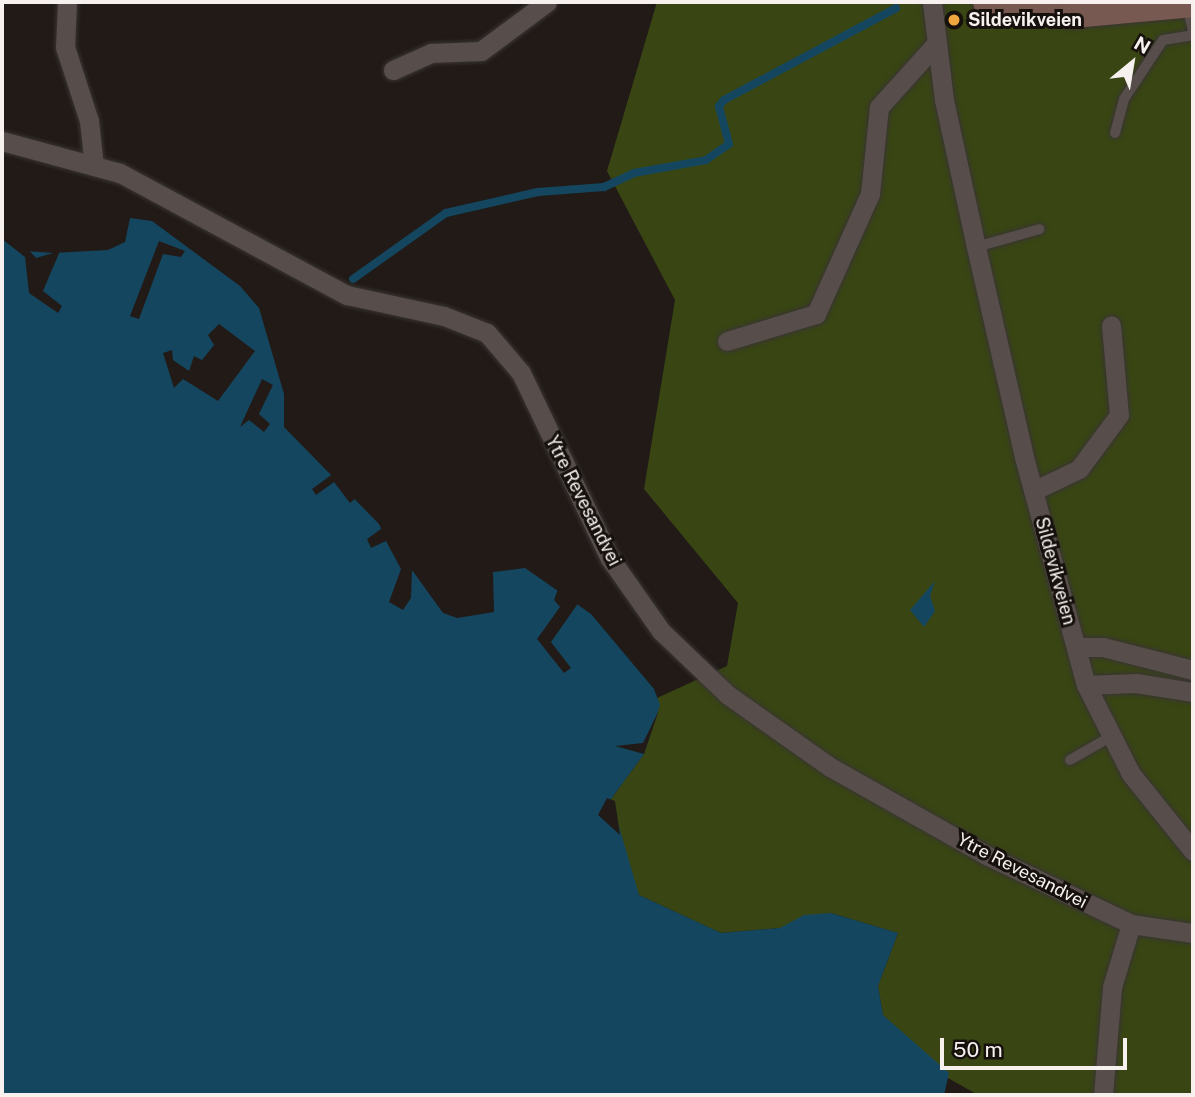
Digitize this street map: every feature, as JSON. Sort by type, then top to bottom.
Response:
[{"type":"main road","points":[[987,2],[1073,15],[1192,19]]},
{"type":"street","points":[[67,2],[65,47],[89,121],[94,166]]},
{"type":"street","points":[[393,70],[431,53],[481,51],[547,2]]},
{"type":"street","name":"Sildevikveien","points":[[932,2],[936,44],[976,247],[1033,491],[1086,685],[1110,737],[1193,851]]},
{"type":"street","points":[[727,341],[816,314],[870,194],[879,107],[936,44]]},
{"type":"street","name":"Ytre Revesandvei","points":[[2,141],[94,166],[164,195],[347,295],[444,316],[487,333],[521,373],[609,557],[661,631],[728,695],[831,767],[986,855],[1131,924],[1193,933]]},
{"type":"street","points":[[1033,491],[1079,469],[1119,415],[1111,325]]},
{"type":"street","name":"Sildevikveien","points":[[1076,647],[1103,647],[1193,670]]},
{"type":"street","points":[[1086,685],[1136,683],[1193,692]]},
{"type":"street","points":[[1103,1095],[1112,987],[1131,924]]},
{"type":"lane","points":[[1115,133],[1124,99],[1163,40],[1192,19]]},
{"type":"lane","points":[[976,247],[1022,239],[1040,229]]},
{"type":"lane","points":[[1070,760],[1110,737]]},
{"type":"green space","points":[[657,2],[1193,2],[1193,1095],[978,1095],[948,1078],[883,1015],[878,986],[898,933],[831,913],[780,928],[721,933],[639,895],[632,884],[611,799],[644,754],[657,698],[727,666],[738,603],[644,489],[675,300],[607,171]]},
{"type":"water","points":[[130,218],[152,221],[240,286],[259,308],[284,394],[284,427],[378,523],[443,613],[457,618],[494,612],[493,572],[525,568],[591,614],[654,689],[660,705],[644,754],[611,799],[639,895],[721,933],[780,928],[804,915],[831,913],[898,933],[878,986],[883,1015],[949,1073],[944,1095],[2,1095],[2,224],[26,251],[53,253],[108,250],[125,242]]},
{"type":"water","points":[[935,581],[930,596],[935,611],[924,627],[910,610]]},
{"type":"pier","points":[[5,224],[36,258],[60,251],[43,291],[62,306],[58,313],[29,293],[25,257],[2,239]]},
{"type":"pier","points":[[159,241],[185,251],[181,257],[163,254],[139,319],[130,316]]},
{"type":"pier","points":[[219,324],[255,351],[218,401],[183,379],[174,388],[163,353],[172,350],[173,360],[189,371],[194,356],[202,360],[214,345],[208,335]]},
{"type":"pier","points":[[262,379],[273,385],[259,414],[270,424],[264,432],[249,420],[240,427]]},
{"type":"pier","points":[[334,473],[357,497],[350,503],[334,482],[316,495],[312,489]]},
{"type":"pier","points":[[378,518],[412,570],[411,598],[403,610],[389,602],[401,569],[386,541],[371,548],[367,539],[381,529]]},
{"type":"pier","points":[[558,589],[579,602],[551,642],[571,668],[564,673],[537,639],[560,607],[554,600]]},
{"type":"pier","points":[[659,710],[644,754],[615,746],[643,743]]},
{"type":"pier","points":[[607,798],[615,801],[620,835],[598,815]]},
{"type":"waterway","points":[[353,279],[446,213],[538,192],[604,187],[634,173],[706,160],[729,144],[719,106],[724,100],[896,8]]},
{"type":"place","name":"Sildevikveien","points":[[954,20]]}]
